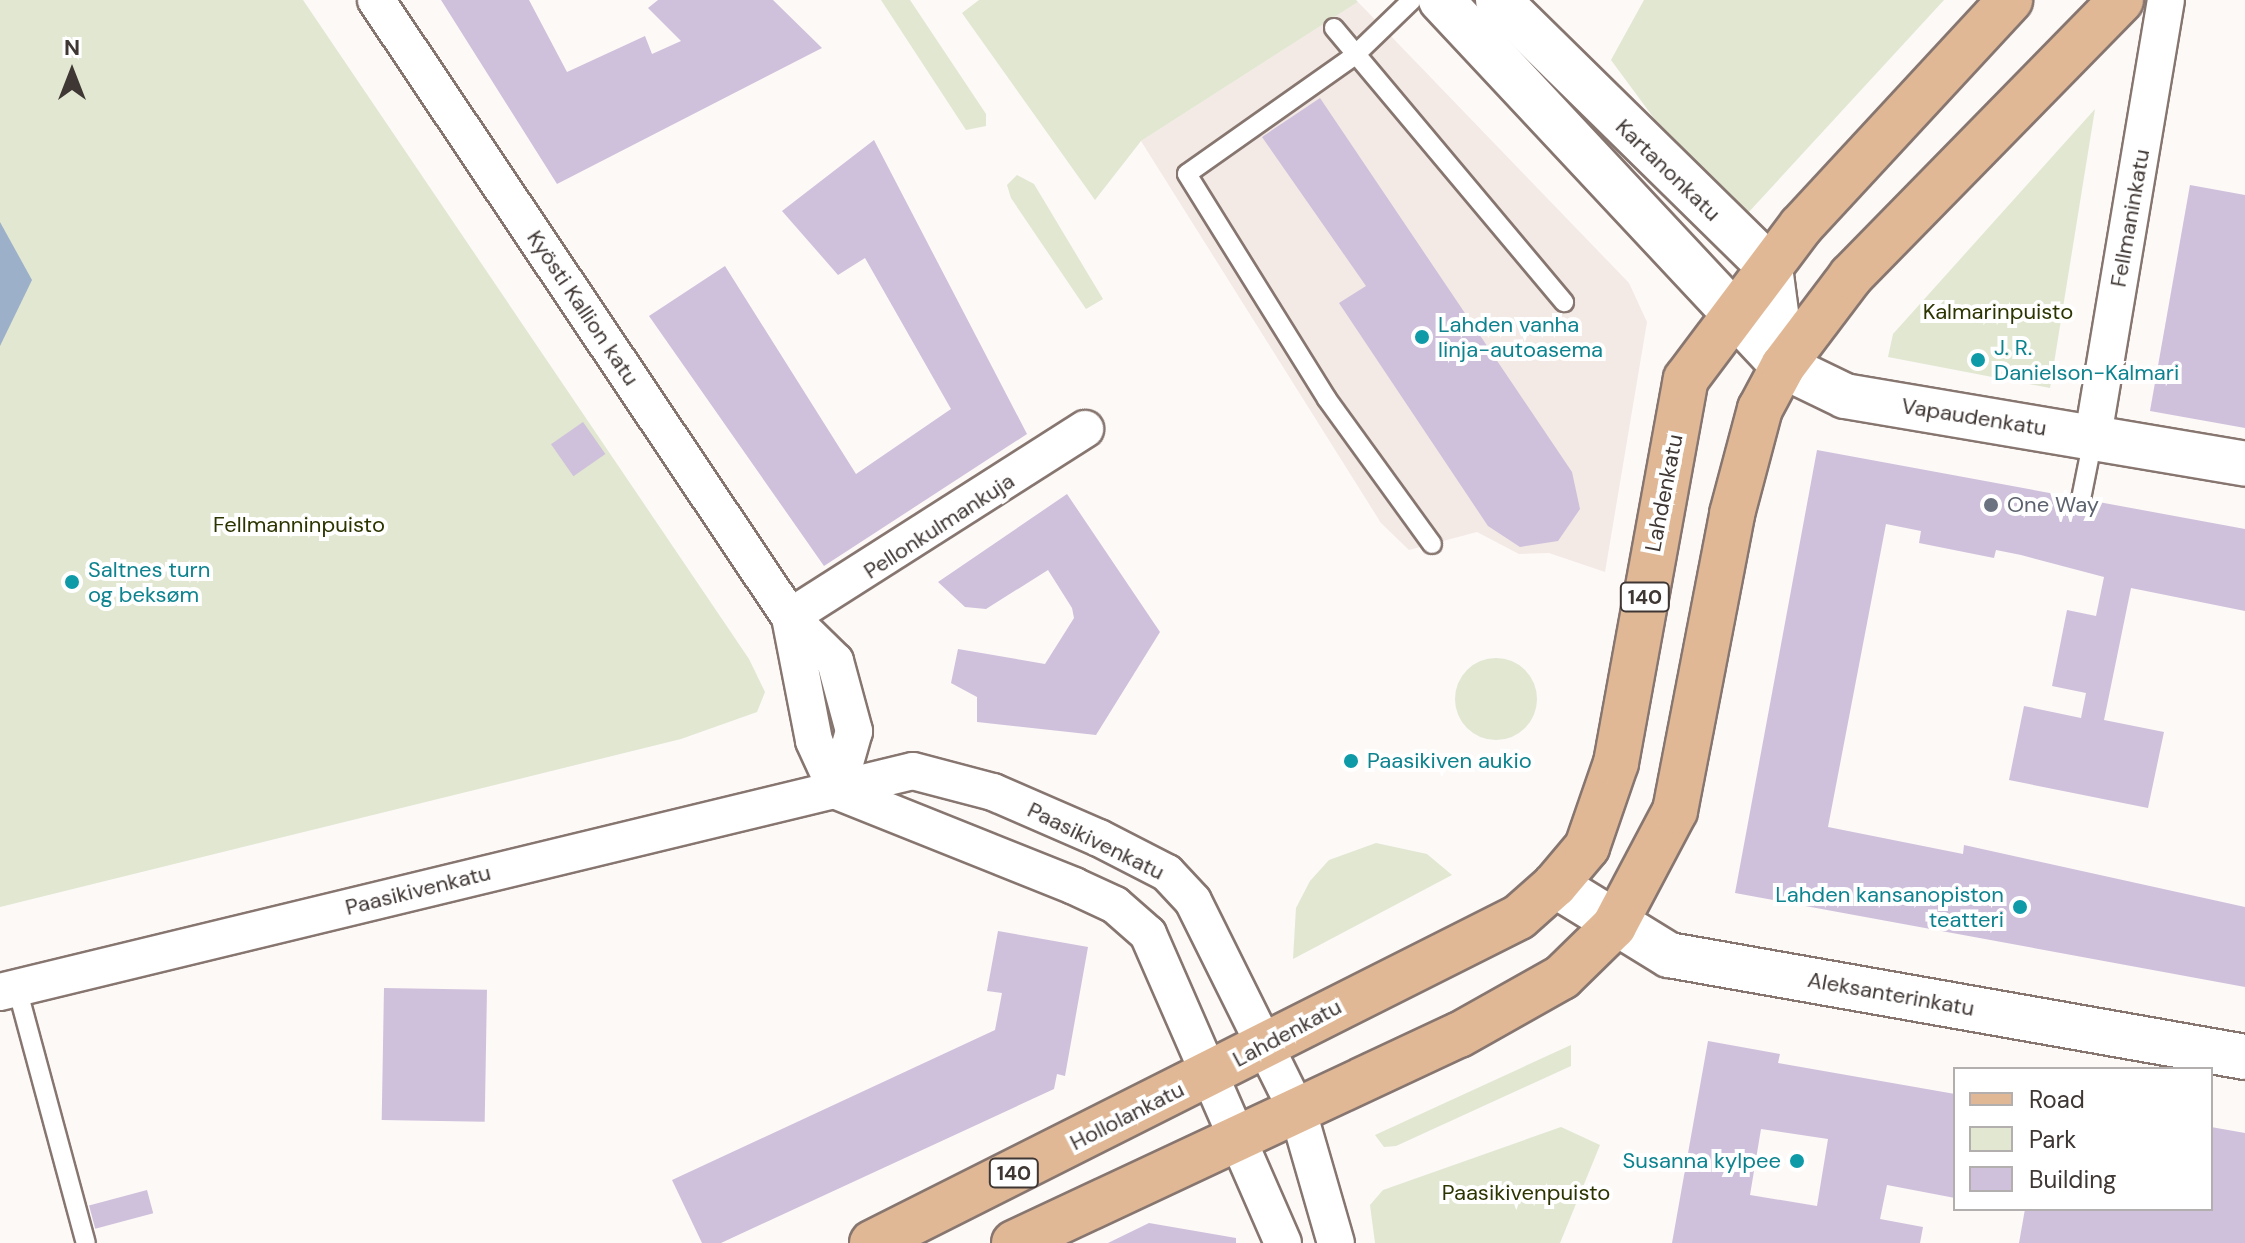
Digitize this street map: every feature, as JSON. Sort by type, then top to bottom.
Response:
[{"type":"main road","name":"Kartanonkatu","points":[[1441,0],[1734,308]]},
{"type":"main road","name":"Kartanonkatu","points":[[1498,0],[1770,267]]},
{"type":"main road","name":"Lahdenkatu","points":[[1209,1074],[1519,917],[1555,885],[1587,847],[1616,763],[1686,379],[1734,308],[2010,0]]},
{"type":"main road","points":[[1014,1243],[1345,1094],[1459,1035],[1562,977],[1614,926],[1675,811],[1732,514],[1760,409],[1783,366],[1851,276],[2121,0]]},
{"type":"main road","points":[[1770,267],[1783,366]]},
{"type":"main road","name":"Vapaudenkatu","points":[[1734,308],[1783,366],[1845,396],[2245,464]]},
{"type":"main road","name":"Aleksanterinkatu","points":[[1555,885],[1614,926],[1669,955],[2245,1057]]},
{"type":"main road","name":"Hollolankatu","points":[[872,1243],[1209,1074]]},
{"type":"street","name":"Kyösti Kallion katu","points":[[376,0],[790,617],[835,661],[849,706],[853,748],[837,791]]},
{"type":"street","name":"Fellmaninkatu","points":[[2093,436],[2166,0]]},
{"type":"street","name":"Pellonkulmankuja","points":[[790,617],[1085,429]]},
{"type":"street","name":"Paasikivenkatu","points":[[8,990],[797,795],[837,791],[877,774],[913,771],[993,792],[1167,873],[1224,952],[1264,1045],[1299,1115],[1336,1243]]},
{"type":"street","name":"Paasikivenkatu","points":[[837,791],[1115,905],[1148,934],[1242,1141],[1283,1243]]},
{"type":"lane","points":[[1412,0],[1354,56],[1187,174],[1327,399],[1432,544]]},
{"type":"lane","points":[[1334,28],[1354,56],[1564,302]]},
{"type":"lane","points":[[2081,499],[2093,436]]},
{"type":"lane","points":[[8,990],[86,1243]]},
{"type":"shaded area","points":[[1358,2],[1629,283],[1647,322],[1605,572],[1549,553],[1519,554],[1477,532],[1409,550],[1381,523],[1141,141]]},
{"type":"green space","name":"Fellmanninpuisto","points":[[0,0],[303,0],[749,659],[765,692],[757,712],[681,739],[0,907]]},
{"type":"green space","points":[[881,0],[910,0],[986,114],[986,126],[966,130]]},
{"type":"green space","points":[[979,0],[1358,2],[1141,141],[1095,200],[962,13]]},
{"type":"green space","points":[[1644,0],[1944,0],[1747,214],[1701,182],[1611,60]]},
{"type":"green space","name":"Kalmarinpuisto","points":[[2095,109],[2050,388],[1888,357],[1893,334]]},
{"type":"green space","points":[[1017,175],[1034,184],[1103,299],[1086,309],[1011,198],[1007,185]]},
{"type":"green space","points":[[1496,658],[1512,661],[1525,670],[1534,683],[1537,699],[1534,715],[1525,728],[1512,737],[1496,740],[1480,737],[1467,728],[1458,715],[1455,699],[1458,683],[1467,670],[1480,661]]},
{"type":"green space","points":[[1376,843],[1427,854],[1452,875],[1293,959],[1296,908],[1310,881],[1329,860]]},
{"type":"green space","points":[[1571,1045],[1571,1066],[1396,1146],[1384,1147],[1375,1135]]},
{"type":"green space","name":"Paasikivenpuisto","points":[[1561,1127],[1600,1145],[1560,1243],[1375,1243],[1370,1205],[1383,1190]]},
{"type":"water","points":[[0,222],[32,280],[0,346]]},
{"type":"building","points":[[441,0],[529,0],[567,72],[645,36],[652,54],[681,41],[648,8],[658,0],[773,0],[822,48],[557,184]]},
{"type":"building","name":"Lahden vanha linja-autoasema","points":[[1320,98],[1572,472],[1580,509],[1558,541],[1520,547],[1488,526],[1339,303],[1366,286],[1262,137]]},
{"type":"building","points":[[874,140],[1027,434],[824,566],[649,316],[725,266],[856,474],[951,409],[865,258],[838,275],[782,211]]},
{"type":"building","points":[[2190,185],[2245,195],[2245,428],[2150,411]]},
{"type":"building","points":[[583,422],[605,454],[573,476],[551,444]]},
{"type":"building","points":[[1817,450],[2245,529],[2245,611],[2131,588],[2104,720],[2164,732],[2148,808],[2009,780],[2024,706],[2081,718],[2086,693],[2052,686],[2067,610],[2096,616],[2104,577],[1996,550],[1994,558],[1919,543],[1921,531],[1886,524],[1828,827],[1963,854],[1964,845],[2245,907],[2245,987],[1735,893]]},
{"type":"building","points":[[1067,494],[1160,632],[1096,735],[977,722],[977,697],[951,683],[958,649],[1045,664],[1074,618],[1072,608],[1048,570],[986,609],[965,607],[938,582]]},
{"type":"building","points":[[998,931],[1088,947],[1065,1076],[1057,1074],[1054,1089],[721,1243],[702,1243],[672,1180],[995,1030],[1002,993],[987,991]]},
{"type":"building","points":[[384,988],[487,990],[485,1122],[382,1120]]},
{"type":"building","points":[[1708,1041],[1780,1054],[1778,1063],[1953,1094],[1953,1198],[1887,1185],[1880,1219],[1923,1227],[1920,1243],[1672,1243]],"holes":[[[1761,1129],[1828,1139],[1817,1206],[1750,1195]]]},
{"type":"building","points":[[2213,1127],[2245,1133],[2245,1243],[2019,1243],[2025,1211],[2213,1211]]},
{"type":"building","points":[[147,1190],[153,1213],[95,1229],[89,1206]]},
{"type":"building","points":[[1149,1223],[1236,1238],[1236,1243],[1108,1243]]},
{"type":"place","name":"Lahden vanha linja-autoasema","points":[[1422,337]]},
{"type":"place","name":"J. R. Danielson-Kalmari","points":[[1978,360]]},
{"type":"place","name":"One Way","points":[[1991,505]]},
{"type":"place","name":"Saltnes turn og beksøm","points":[[72,582]]},
{"type":"place","name":"Paasikiven aukio","points":[[1351,761]]},
{"type":"place","name":"Lahden kansanopiston teatteri","points":[[2020,907]]},
{"type":"place","name":"Susanna kylpee","points":[[1797,1161]]}]
